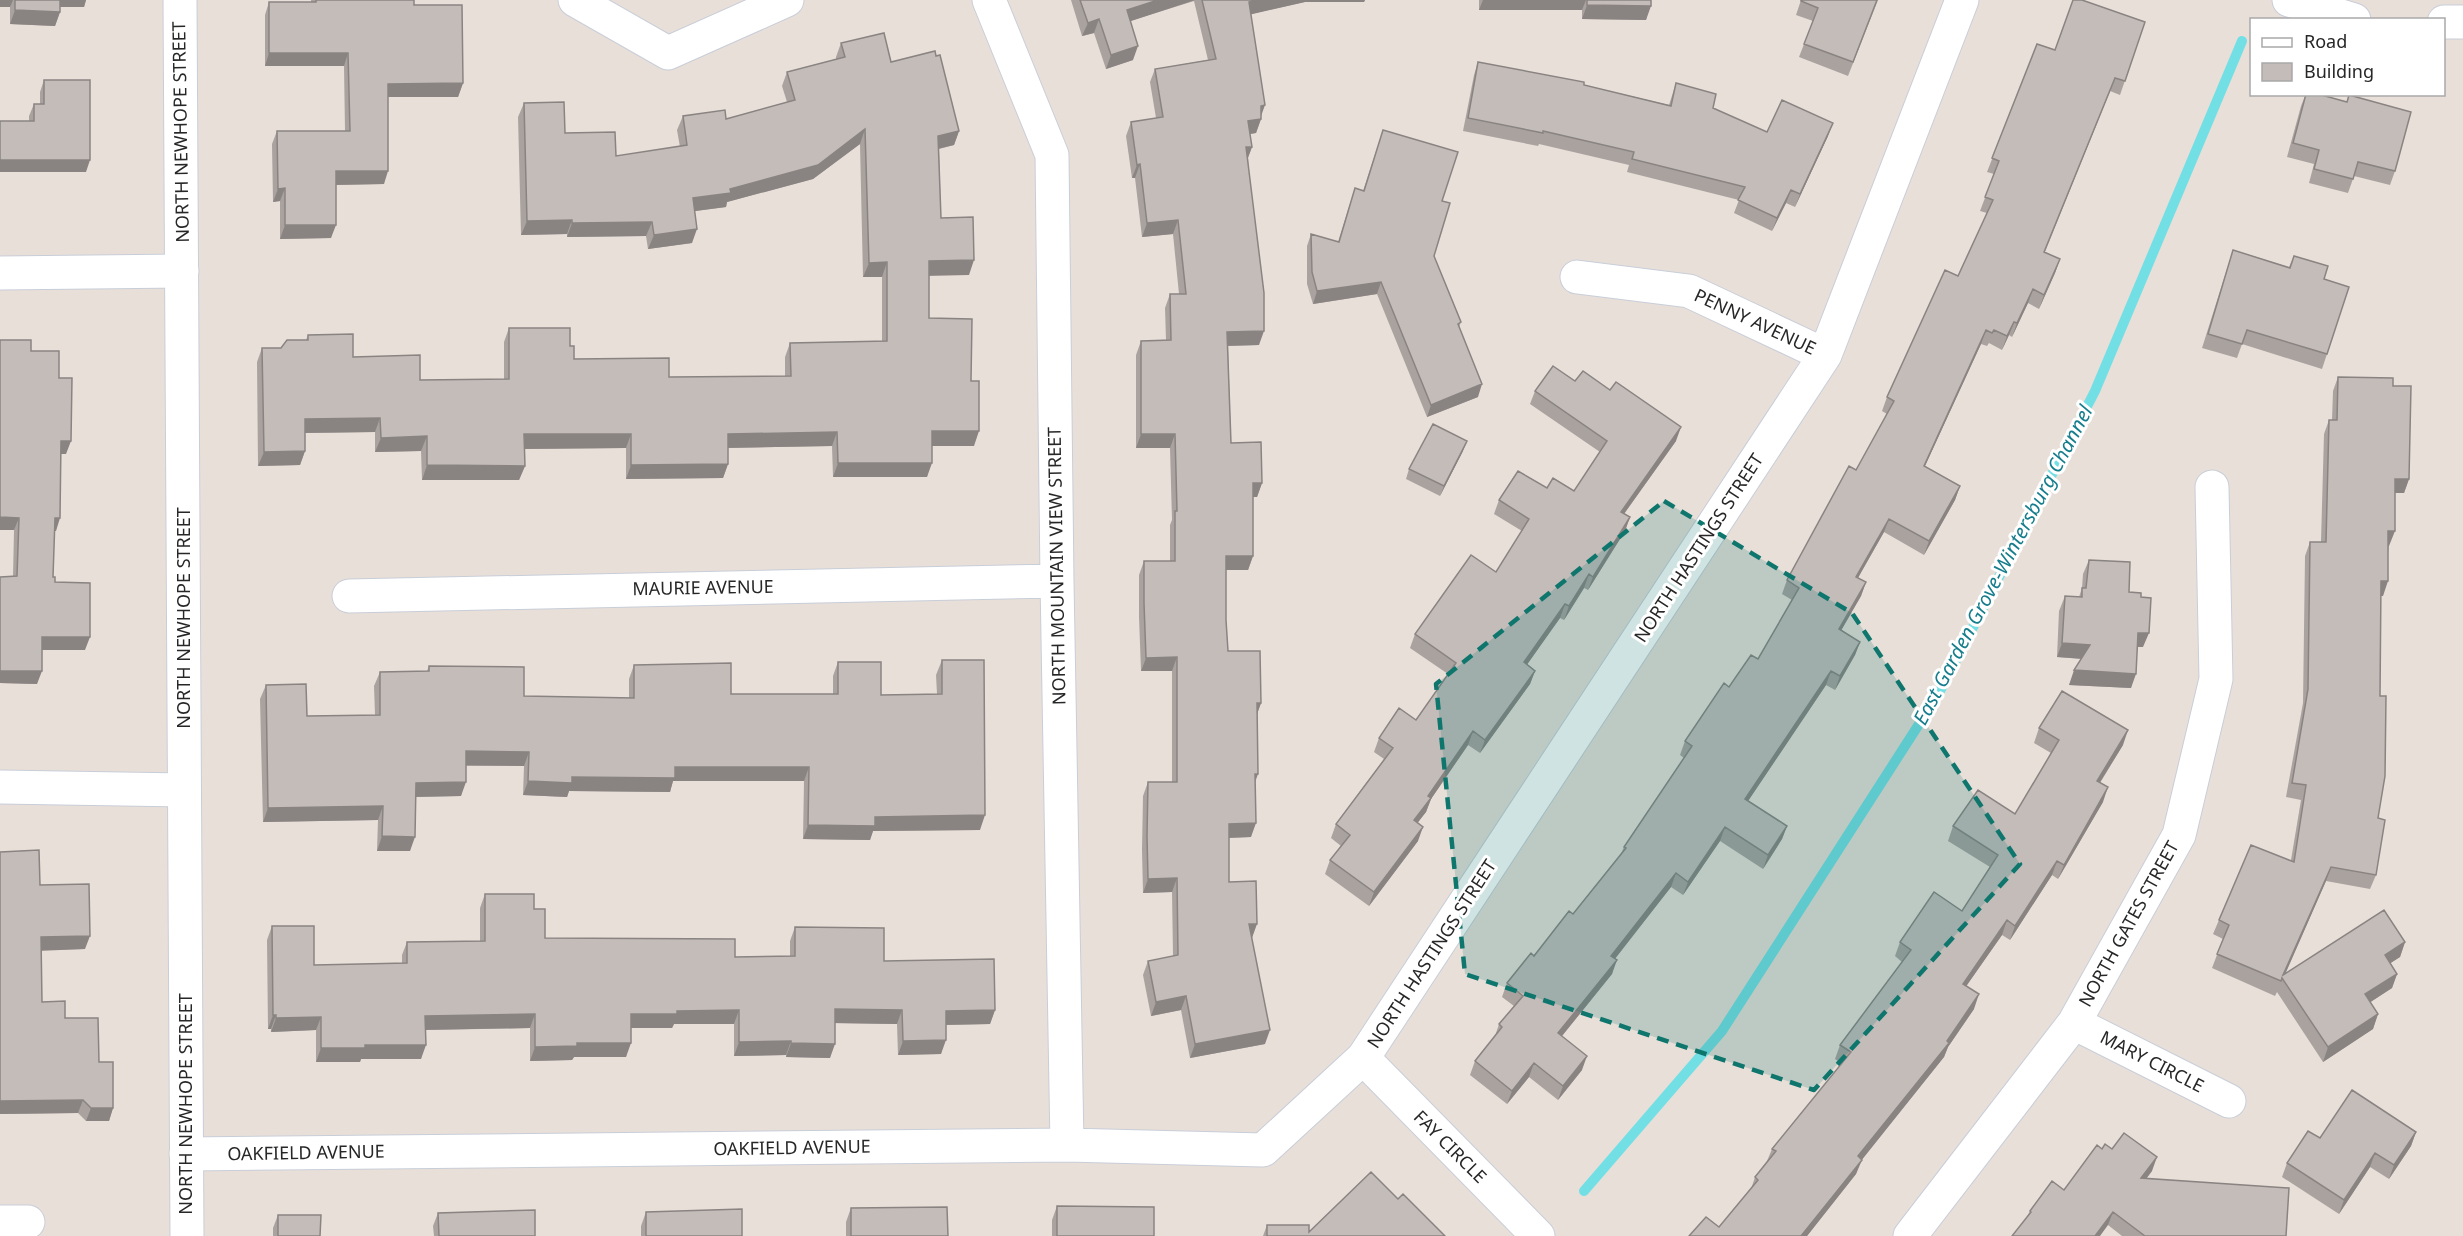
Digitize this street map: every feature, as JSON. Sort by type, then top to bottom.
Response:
[{"type":"street","name":"NORTH NEWHOPE STREET","points":[[180,0],[187,1236]]},
{"type":"street","points":[[575,0],[668,53],[787,0]]},
{"type":"street","name":"NORTH MOUNTAIN VIEW STREET","points":[[989,0],[1052,155],[1067,1145]]},
{"type":"street","name":"NORTH HASTINGS STREET","points":[[1363,1058],[1825,355],[1962,0]]},
{"type":"street","points":[[2296,2],[2348,18]]},
{"type":"street","points":[[2445,22],[2463,22]]},
{"type":"street","points":[[0,273],[182,271]]},
{"type":"street","name":"PENNY AVENUE","points":[[1577,277],[1689,291],[1825,355]]},
{"type":"street","name":"NORTH GATES STREET","points":[[1910,1236],[2074,1023],[2179,835],[2216,680],[2212,487]]},
{"type":"street","name":"MAURIE AVENUE","points":[[350,596],[1057,581]]},
{"type":"street","points":[[0,787],[184,790]]},
{"type":"street","name":"MARY CIRCLE","points":[[2074,1023],[2229,1101]]},
{"type":"street","name":"OAKFIELD AVENUE","points":[[186,1154],[1067,1145],[1263,1150],[1363,1058]]},
{"type":"street","name":"FAY CIRCLE","points":[[1363,1058],[1538,1236]]},
{"type":"highlighted area","points":[[1664,501],[1852,613],[2020,864],[1814,1090],[1465,974],[1436,684]]},
{"type":"building","points":[[15,0],[60,0],[60,12],[15,10]]},
{"type":"building","points":[[316,0],[414,0],[414,5],[462,5],[463,83],[388,84],[388,171],[336,171],[336,225],[285,225],[285,188],[278,189],[277,131],[350,131],[348,53],[269,53],[269,2],[316,2]]},
{"type":"building","points":[[1080,0],[1158,0],[1127,10],[1138,46],[1111,55],[1099,19],[1088,23]]},
{"type":"building","points":[[1202,0],[1258,0],[1249,2],[1265,105],[1261,106],[1261,119],[1248,121],[1252,147],[1246,147],[1264,293],[1264,331],[1227,332],[1231,443],[1261,442],[1262,483],[1253,483],[1253,556],[1226,556],[1226,620],[1228,651],[1260,651],[1261,703],[1257,703],[1256,823],[1229,824],[1229,882],[1256,881],[1257,924],[1249,924],[1270,1030],[1195,1044],[1186,996],[1156,1002],[1148,961],[1178,955],[1177,878],[1148,879],[1147,836],[1148,782],[1177,782],[1177,657],[1146,658],[1144,561],[1175,561],[1175,511],[1177,511],[1175,434],[1141,434],[1141,341],[1171,340],[1170,294],[1186,294],[1178,220],[1147,223],[1140,164],[1137,165],[1131,122],[1163,117],[1155,69],[1216,59]]},
{"type":"building","points":[[1587,0],[1651,0],[1651,6],[1587,5]]},
{"type":"building","points":[[1801,0],[1877,0],[1853,62],[1804,44],[1818,8]]},
{"type":"building","points":[[2073,0],[2082,0],[2145,22],[2125,81],[2115,78],[2044,252],[2060,259],[2044,295],[2033,289],[2017,323],[2014,322],[2007,336],[1994,330],[1992,333],[1986,330],[1924,466],[1960,486],[1929,541],[1889,519],[1856,577],[1866,582],[1839,629],[1860,642],[1840,676],[1831,671],[1745,799],[1787,826],[1768,855],[1725,827],[1688,882],[1676,873],[1611,956],[1617,960],[1558,1033],[1587,1056],[1563,1086],[1534,1063],[1512,1091],[1475,1061],[1502,1027],[1499,1024],[1523,996],[1507,983],[1531,953],[1534,956],[1569,911],[1573,914],[1626,848],[1624,847],[1692,746],[1685,741],[1724,683],[1729,687],[1751,655],[1758,659],[1799,588],[1787,580],[1849,466],[1856,470],[1894,401],[1887,397],[1945,270],[1958,276],[1993,200],[1985,197],[1999,161],[1992,158],[2037,44],[2055,50]]},
{"type":"building","points":[[884,33],[891,62],[935,51],[936,56],[940,55],[959,131],[938,136],[941,218],[973,217],[974,260],[929,261],[929,318],[972,319],[971,381],[979,381],[979,431],[932,431],[932,463],[838,463],[837,432],[728,434],[728,464],[631,465],[631,434],[524,434],[525,466],[427,465],[427,436],[381,438],[380,418],[305,419],[305,451],[264,452],[262,348],[281,348],[287,340],[308,340],[308,335],[353,334],[353,357],[420,355],[420,380],[509,379],[509,328],[570,328],[570,346],[574,346],[574,359],[669,358],[669,377],[791,376],[790,343],[887,341],[887,262],[869,263],[865,129],[818,165],[730,189],[731,193],[693,198],[697,229],[654,235],[652,222],[527,221],[524,103],[564,102],[565,133],[615,132],[616,156],[687,145],[683,116],[725,110],[726,119],[795,100],[787,72],[845,57],[841,43]]},
{"type":"building","points":[[1478,62],[1584,82],[1584,85],[1671,106],[1676,83],[1716,94],[1713,108],[1767,132],[1782,100],[1833,123],[1800,194],[1791,190],[1777,218],[1738,200],[1745,187],[1632,159],[1634,152],[1543,131],[1543,133],[1468,118]]},
{"type":"building","points":[[44,80],[90,80],[90,160],[0,160],[0,121],[34,121],[34,104],[44,104]]},
{"type":"building","points":[[2305,96],[2325,96],[2347,102],[2349,96],[2353,96],[2411,112],[2395,171],[2358,162],[2353,179],[2314,169],[2319,150],[2293,143]]},
{"type":"building","points":[[1383,130],[1458,152],[1442,201],[1450,203],[1434,256],[1461,322],[1458,324],[1482,384],[1431,405],[1381,282],[1317,291],[1312,272],[1311,234],[1339,242],[1355,188],[1364,191]]},
{"type":"building","points":[[2233,250],[2290,268],[2294,256],[2328,266],[2324,279],[2349,287],[2327,354],[2247,330],[2242,344],[2208,334]]},
{"type":"building","points":[[0,340],[31,340],[31,351],[59,351],[59,378],[72,378],[71,441],[61,441],[60,518],[55,518],[53,577],[55,577],[55,582],[90,583],[90,637],[42,637],[42,671],[0,671],[0,577],[17,576],[19,518],[0,517]]},
{"type":"building","points":[[1553,366],[1575,381],[1583,371],[1610,390],[1616,382],[1681,427],[1621,512],[1630,517],[1593,577],[1589,574],[1569,606],[1565,604],[1524,662],[1535,671],[1485,740],[1473,731],[1428,796],[1431,798],[1414,820],[1423,827],[1374,892],[1330,860],[1350,835],[1336,824],[1393,748],[1379,738],[1399,708],[1416,720],[1456,663],[1415,634],[1471,555],[1496,572],[1529,519],[1499,500],[1518,471],[1547,488],[1553,478],[1574,491],[1607,441],[1535,391]]},
{"type":"building","points":[[2338,377],[2393,378],[2393,386],[2411,386],[2409,479],[2395,479],[2395,531],[2388,531],[2388,581],[2381,581],[2380,696],[2386,696],[2385,776],[2378,818],[2385,820],[2376,875],[2331,867],[2283,975],[2384,910],[2405,942],[2385,955],[2397,974],[2365,994],[2378,1014],[2328,1047],[2282,978],[2281,981],[2217,954],[2229,925],[2219,920],[2251,845],[2294,862],[2306,785],[2292,783],[2308,689],[2310,542],[2326,542],[2329,420],[2337,420]]},
{"type":"building","points":[[1433,424],[1467,441],[1444,486],[1409,469]]},
{"type":"building","points":[[2089,560],[2130,562],[2129,592],[2141,593],[2141,597],[2151,598],[2149,633],[2138,633],[2136,674],[2074,670],[2090,645],[2062,643],[2065,596],[2082,597],[2082,588],[2086,588]]},
{"type":"building","points":[[942,660],[984,660],[985,815],[875,817],[875,826],[808,825],[809,767],[675,767],[675,778],[572,777],[572,783],[528,781],[529,752],[466,751],[466,782],[416,783],[415,837],[382,836],[383,806],[268,808],[266,685],[306,684],[307,716],[380,715],[380,672],[429,671],[429,666],[524,667],[524,696],[634,698],[634,665],[731,663],[731,694],[838,694],[838,662],[881,662],[881,695],[942,694]]},
{"type":"building","points":[[2062,691],[2128,730],[2097,781],[2108,787],[2064,865],[2057,861],[2015,926],[2007,920],[1963,984],[1979,994],[1947,1041],[1949,1043],[1858,1156],[1862,1160],[1801,1236],[1689,1236],[1706,1217],[1719,1227],[1758,1180],[1755,1177],[1776,1151],[1772,1149],[1851,1052],[1840,1045],[1911,950],[1900,942],[1934,892],[1962,911],[1998,855],[1953,826],[1978,790],[2015,814],[2059,740],[2039,728]]},
{"type":"building","points":[[39,850],[40,885],[89,884],[90,936],[41,937],[42,1002],[65,1001],[65,1018],[98,1018],[99,1062],[113,1062],[113,1108],[91,1108],[83,1100],[0,1101],[0,852]]},
{"type":"building","points":[[485,894],[534,894],[534,909],[545,909],[545,938],[735,939],[735,957],[795,956],[795,927],[884,928],[884,961],[994,959],[995,1010],[946,1011],[946,1040],[903,1041],[902,1010],[835,1009],[835,1044],[791,1043],[791,1041],[739,1042],[739,1010],[677,1011],[677,1014],[631,1014],[631,1043],[577,1043],[577,1046],[535,1047],[535,1014],[425,1016],[426,1045],[365,1045],[365,1048],[321,1048],[321,1017],[276,1018],[276,1015],[273,1015],[272,926],[314,926],[314,965],[407,963],[407,942],[485,941]]},
{"type":"building","points":[[2352,1090],[2416,1132],[2394,1165],[2375,1153],[2344,1200],[2287,1163],[2308,1131],[2320,1138]]},
{"type":"building","points":[[2124,1133],[2157,1157],[2141,1178],[2289,1188],[2286,1236],[2145,1236],[2113,1212],[2095,1236],[2012,1236],[2052,1181],[2064,1190],[2097,1145],[2102,1149],[2105,1144],[2112,1149]]},
{"type":"building","points":[[1371,1172],[1398,1199],[1403,1194],[1445,1236],[1267,1236],[1267,1225],[1309,1225],[1309,1232]]},
{"type":"building","points":[[1057,1206],[1154,1207],[1154,1236],[1057,1236]]},
{"type":"building","points":[[947,1207],[948,1236],[851,1236],[851,1208]]},
{"type":"building","points":[[742,1209],[742,1236],[646,1236],[646,1212]]},
{"type":"building","points":[[535,1210],[535,1236],[439,1236],[438,1213]]},
{"type":"building","points":[[278,1215],[321,1215],[320,1236],[278,1236]]},
{"type":"waterway","name":"East Garden Grove-Wintersburg Channel","points":[[1584,1191],[1722,1031],[1939,693],[2095,391],[2242,41]]}]
